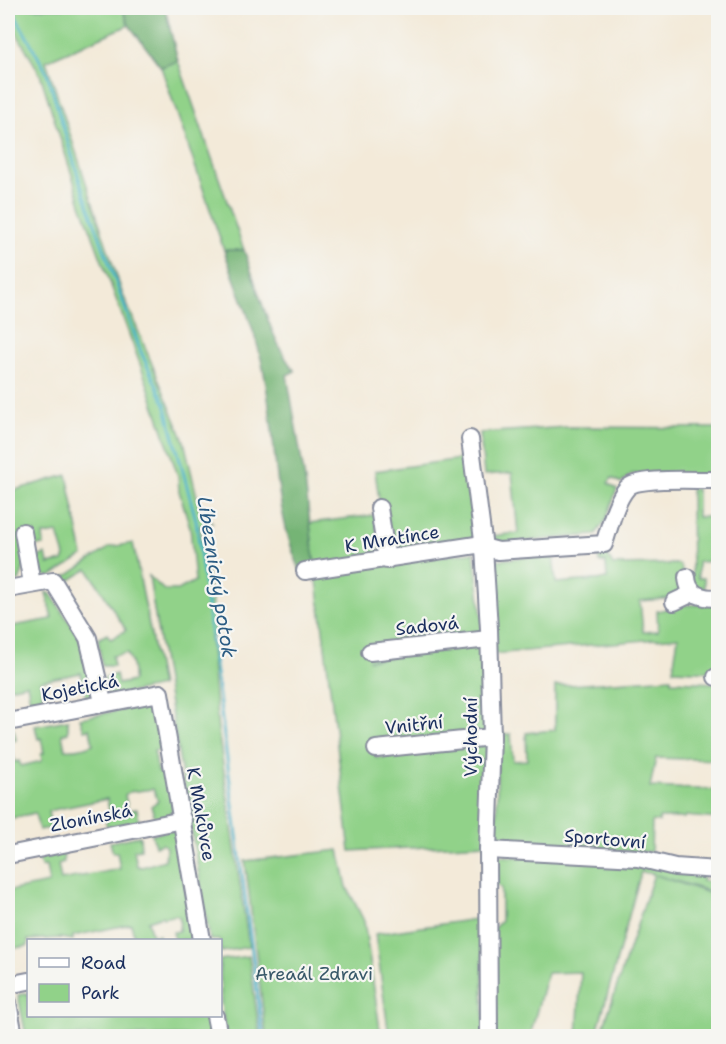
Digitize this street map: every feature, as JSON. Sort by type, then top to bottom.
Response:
[{"type":"street","name":"Východní","points":[[471,439],[484,548],[492,737],[488,850],[489,1036]]},
{"type":"street","name":"K Mratínce","points":[[305,572],[476,545],[498,551],[604,544],[622,495],[629,485],[644,482],[718,480]]},
{"type":"street","points":[[379,508],[387,560]]},
{"type":"street","points":[[22,532],[32,584]]},
{"type":"street","points":[[8,589],[53,581],[88,638],[103,702]]},
{"type":"street","points":[[674,602],[690,585],[704,598],[718,598]]},
{"type":"street","name":"Sadová","points":[[370,652],[489,639]]},
{"type":"street","name":"Kojetická","points":[[8,722],[103,702],[160,693]]},
{"type":"street","name":"K Makůvce","points":[[160,693],[202,939]]},
{"type":"street","name":"Vnitřní","points":[[376,749],[492,737]]},
{"type":"street","name":"Zlonínská","points":[[8,855],[183,820]]},
{"type":"street","name":"Sportovní","points":[[488,850],[638,858],[675,867],[718,870]]},
{"type":"street","points":[[8,985],[27,981]]},
{"type":"street","points":[[8,1003],[14,1036]]},
{"type":"street","points":[[215,1017],[219,1036]]},
{"type":"green space","points":[[8,8],[122,8],[129,25],[46,61],[122,292],[184,441],[201,514],[213,523],[200,526],[217,636],[210,636],[218,730],[249,947],[222,952],[222,939],[210,939],[154,610],[149,576],[164,590],[178,590],[195,581],[190,527],[179,491],[178,476],[147,383],[81,204],[40,74],[8,18]]},
{"type":"green space","points":[[122,8],[165,8],[178,61],[161,67],[129,25]]},
{"type":"green space","points":[[178,61],[244,250],[224,250],[161,67]]},
{"type":"green space","points":[[224,250],[244,250],[272,331],[279,347],[295,371],[287,375],[305,480],[315,568],[300,570],[284,522],[260,353]]},
{"type":"green space","points":[[567,427],[718,428],[718,475],[632,474],[621,483],[612,478],[608,483],[617,489],[606,520],[595,535],[493,544],[491,536],[518,533],[512,473],[484,475],[480,433]]},
{"type":"green space","points":[[467,458],[477,540],[392,552],[380,506],[375,471]]},
{"type":"green space","points":[[67,475],[83,556],[50,577],[37,573],[34,558],[46,554],[48,564],[63,561],[65,556],[58,533],[43,535],[44,545],[32,546],[19,581],[8,583],[8,570],[12,569],[8,554],[8,492]]},
{"type":"green space","points":[[691,489],[697,489],[697,517],[718,517],[718,561],[698,562],[698,578],[704,578],[704,589],[698,589],[692,581]]},
{"type":"green space","points":[[375,515],[380,559],[315,568],[310,523]]},
{"type":"green space","points":[[133,543],[161,686],[113,696],[107,692],[104,678],[116,674],[118,684],[133,681],[131,663],[127,653],[112,656],[114,666],[102,666],[98,639],[107,634],[111,639],[126,630],[88,569],[64,584],[61,580],[110,547]]},
{"type":"green space","points":[[598,551],[605,551],[613,565],[679,564],[682,569],[682,590],[674,598],[640,601],[643,632],[658,631],[657,611],[684,605],[718,604],[718,672],[673,670],[678,637],[494,654],[493,619],[497,618],[492,566],[495,560],[553,555],[556,583],[607,579],[606,562],[599,562]]},
{"type":"green space","points":[[474,552],[484,634],[368,660],[484,646],[487,733],[374,747],[376,758],[487,744],[486,844],[350,851],[316,573]]},
{"type":"green space","points":[[46,592],[51,594],[81,640],[92,694],[87,701],[81,673],[40,681],[45,709],[32,711],[27,684],[8,688],[8,627],[52,619]]},
{"type":"green space","points":[[671,678],[671,681],[718,683],[718,760],[656,758],[650,787],[718,790],[718,819],[685,816],[684,818],[659,818],[659,822],[652,821],[651,852],[496,845],[498,734],[511,734],[513,761],[527,760],[526,733],[555,730],[555,686]]},
{"type":"green space","points":[[152,704],[157,707],[164,749],[154,751],[158,772],[167,771],[173,809],[168,816],[155,818],[151,806],[158,801],[153,789],[129,792],[125,795],[128,810],[137,809],[139,821],[107,827],[105,817],[110,815],[107,799],[48,811],[51,828],[39,830],[35,813],[8,819],[8,732],[14,730],[16,740],[10,742],[15,762],[19,761],[21,766],[42,761],[41,754],[44,753],[41,738],[38,739],[35,726],[68,720],[68,733],[62,734],[65,749],[79,748],[93,744],[90,729],[84,730],[80,718]]},
{"type":"green space","points":[[171,830],[177,834],[193,937],[191,939],[175,939],[173,932],[179,931],[180,918],[176,915],[163,918],[162,916],[148,921],[152,936],[159,935],[159,939],[135,939],[131,924],[73,936],[73,939],[27,939],[27,946],[8,949],[8,891],[49,883],[46,866],[41,867],[39,856],[49,857],[63,852],[64,862],[58,864],[61,880],[120,869],[117,852],[113,853],[110,842],[140,836],[141,849],[134,850],[137,866],[142,867],[165,860],[166,847],[162,844],[155,846],[152,834]]},
{"type":"green space","name":"Areaál Zdravi","points":[[339,850],[347,887],[364,921],[381,1036],[266,1036],[245,861]]},
{"type":"green space","points":[[501,856],[634,862],[703,873],[702,881],[718,882],[718,894],[656,875],[718,896],[718,1007],[709,1036],[638,1036],[604,1025],[654,874],[641,872],[596,1036],[577,1036],[581,972],[547,973],[530,1036],[494,1036],[493,929],[501,921],[501,888],[494,882],[495,859]]},
{"type":"green space","points":[[482,918],[484,1036],[389,1036],[375,934]]},
{"type":"green space","points":[[249,956],[260,1036],[226,1036],[222,1010],[222,960]]},
{"type":"green space","points":[[27,993],[27,1017],[207,1017],[211,1036],[26,1036],[18,995]]},
{"type":"waterway","name":"Líbeznický potok","points":[[11,8],[47,73],[80,182],[141,352],[165,404],[196,520],[263,1036]]}]
